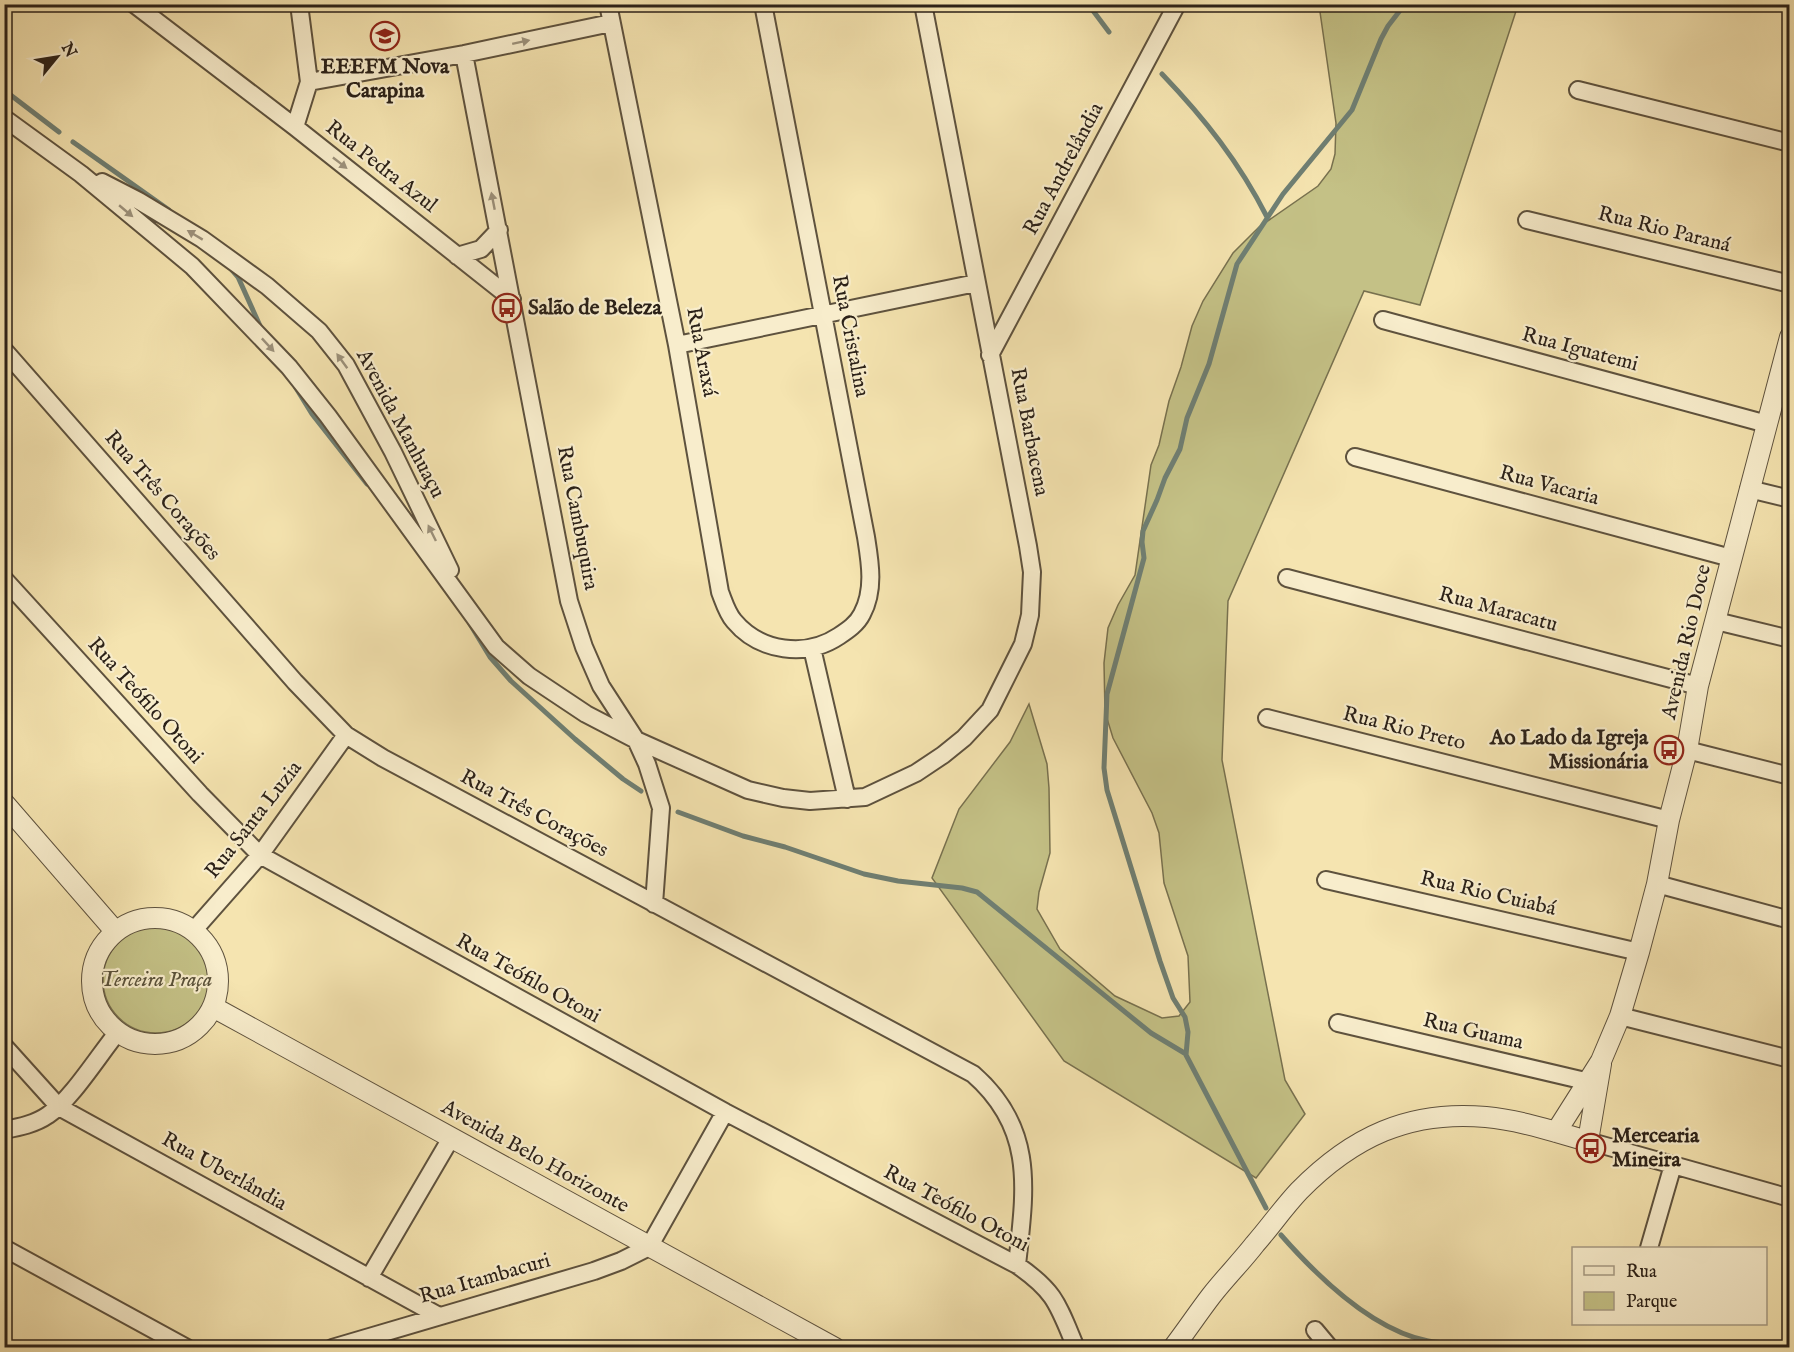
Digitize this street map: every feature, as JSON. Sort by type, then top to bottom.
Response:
[{"type":"street","name":"Rua Pedra Azul","points":[[134,4],[295,127],[512,299]]},
{"type":"street","points":[[295,127],[309,82],[299,4]]},
{"type":"street","name":"Rua Araxá","points":[[608,4],[677,345],[720,592],[733,621],[747,633],[768,645],[786,650],[812,648]]},
{"type":"street","name":"Rua Cristalina","points":[[763,4],[866,537],[870,579],[868,598],[862,615],[851,628],[831,642],[812,648]]},
{"type":"street","name":"Rua Barbacena","points":[[847,799],[865,797],[916,773],[964,738],[990,710],[1023,644],[1033,596],[1032,572],[923,4]]},
{"type":"street","name":"Rua Andrelândia","points":[[990,355],[1177,4]]},
{"type":"street","points":[[309,82],[464,54],[611,23]]},
{"type":"street","name":"Rua Cambuquira","points":[[464,54],[569,601],[584,647],[601,686],[636,740]]},
{"type":"street","points":[[1578,90],[1790,143]]},
{"type":"street","name":"Avenida Manhuaçu","points":[[4,118],[81,174],[192,266],[289,367],[328,416],[495,647],[529,676],[586,714],[636,740]]},
{"type":"street","name":"Avenida Manhuaçu","points":[[81,174],[139,201],[202,239],[267,286],[320,331],[346,365],[393,452],[466,605]]},
{"type":"street","name":"Rua Rio Paraná","points":[[1527,220],[1790,284]]},
{"type":"street","points":[[457,256],[481,249],[499,230]]},
{"type":"street","points":[[677,345],[976,283]]},
{"type":"street","name":"Rua Iguatemi","points":[[1383,320],[1767,423]]},
{"type":"street","name":"Avenida Rio Doce","points":[[1556,1132],[1592,1083],[1620,1016],[1639,952],[1687,750],[1698,686],[1788,349]]},
{"type":"street","name":"Rua Três Corações","points":[[5,351],[296,682],[346,735],[383,758],[973,1074],[987,1086],[1007,1114],[1023,1163],[1024,1186],[1017,1265]]},
{"type":"street","name":"Rua Vacaria","points":[[1355,458],[1731,558]]},
{"type":"street","points":[[1749,489],[1790,499]]},
{"type":"street","name":"Rua Maracatu","points":[[1287,578],[1698,686]]},
{"type":"street","name":"Rua Teófilo Otoni","points":[[4,579],[200,794],[260,855],[725,1112],[1017,1265],[1038,1280],[1058,1304],[1076,1347]]},
{"type":"street","points":[[1716,621],[1790,639]]},
{"type":"street","points":[[636,740],[748,790],[801,800],[847,799],[812,648]]},
{"type":"street","name":"Rua Rio Preto","points":[[1267,718],[1669,820]]},
{"type":"street","name":"Rua Santa Luzia","points":[[194,930],[260,855],[346,735]]},
{"type":"street","points":[[636,740],[647,764],[661,808],[654,904]]},
{"type":"street","points":[[1687,750],[1790,776]]},
{"type":"street","points":[[4,803],[115,931]]},
{"type":"street","name":"Rua Rio Cuiabá","points":[[1326,880],[1639,952]]},
{"type":"street","points":[[1657,884],[1790,920]]},
{"type":"street","points":[[141,918],[169,918],[194,930],[206,942],[215,957],[219,974],[218,991],[213,1007],[204,1022],[192,1033],[176,1041],[159,1044],[143,1043],[117,1033],[101,1012],[94,996],[92,978],[95,960],[103,944],[115,931],[141,918]]},
{"type":"street","name":"Avenida Belo Horizonte","points":[[213,1007],[835,1347]]},
{"type":"street","points":[[1620,1016],[1790,1059]]},
{"type":"street","name":"Rua Guama","points":[[1338,1023],[1592,1083]]},
{"type":"street","points":[[4,1130],[34,1123],[59,1107],[117,1033]]},
{"type":"street","name":"Rua Uberlândia","points":[[4,1046],[59,1107],[439,1316]]},
{"type":"street","name":"Avenida Rio Doce","points":[[1588,1141],[1592,1083]]},
{"type":"street","points":[[649,1247],[725,1112]]},
{"type":"street","points":[[1173,1347],[1211,1296],[1298,1192],[1347,1149],[1396,1126],[1459,1116],[1488,1117],[1556,1132],[1790,1198]]},
{"type":"street","points":[[369,1278],[451,1138]]},
{"type":"street","points":[[1648,1247],[1673,1165]]},
{"type":"street","name":"Rua Itambacuri","points":[[332,1347],[594,1270],[621,1261],[649,1247]]},
{"type":"street","points":[[4,1248],[187,1347]]},
{"type":"street","points":[[1315,1330],[1330,1347]]},
{"type":"green space","points":[[1319,5],[1518,5],[1420,305],[1364,291],[1228,601],[1222,760],[1285,1080],[1305,1114],[1256,1178],[1064,1061],[932,878],[959,809],[1010,742],[1029,704],[1047,764],[1049,788],[1050,853],[1039,892],[1037,909],[1060,949],[1115,996],[1162,1018],[1179,1016],[1190,1002],[1188,956],[1164,883],[1159,833],[1152,813],[1113,738],[1105,712],[1104,663],[1108,628],[1135,575],[1151,465],[1159,445],[1169,401],[1192,326],[1203,301],[1233,253],[1259,227],[1318,186],[1331,169],[1335,154],[1336,123]]},
{"type":"green space","name":"Terceira Praça","points":[[156,927],[176,931],[193,943],[205,960],[209,980],[205,1000],[193,1017],[176,1029],[156,1033],[136,1029],[119,1017],[107,1000],[103,980],[107,960],[119,943],[136,931]]},
{"type":"waterway","points":[[1088,4],[1109,32]]},
{"type":"waterway","points":[[1266,1208],[1186,1055],[1188,1032],[1185,1017],[1173,998],[1160,961],[1107,790],[1104,768],[1107,694],[1144,558],[1143,531],[1180,449],[1187,418],[1209,364],[1237,264],[1283,194],[1352,110],[1381,39],[1405,4]]},
{"type":"waterway","points":[[1162,74],[1193,108],[1233,159],[1267,217]]},
{"type":"waterway","points":[[4,90],[59,132]]},
{"type":"waterway","points":[[73,142],[169,210]]},
{"type":"waterway","points":[[232,270],[238,277],[261,328]]},
{"type":"waterway","points":[[296,388],[312,414],[367,484]]},
{"type":"waterway","points":[[470,624],[490,657],[511,681],[575,739],[641,791]]},
{"type":"waterway","points":[[678,812],[743,836],[785,847],[864,874],[977,892],[1151,1033],[1186,1054]]},
{"type":"waterway","points":[[1281,1235],[1311,1267],[1347,1299],[1386,1326],[1407,1335],[1441,1343],[1557,1348]]},
{"type":"place","name":"EEEFM Nova Carapina","points":[[385,36]]},
{"type":"place","name":"Salão de Beleza","points":[[507,308]]},
{"type":"place","name":"Ao Lado da Igreja Missionária","points":[[1669,750]]},
{"type":"place","name":"Mercearia Mineira","points":[[1591,1148]]}]
